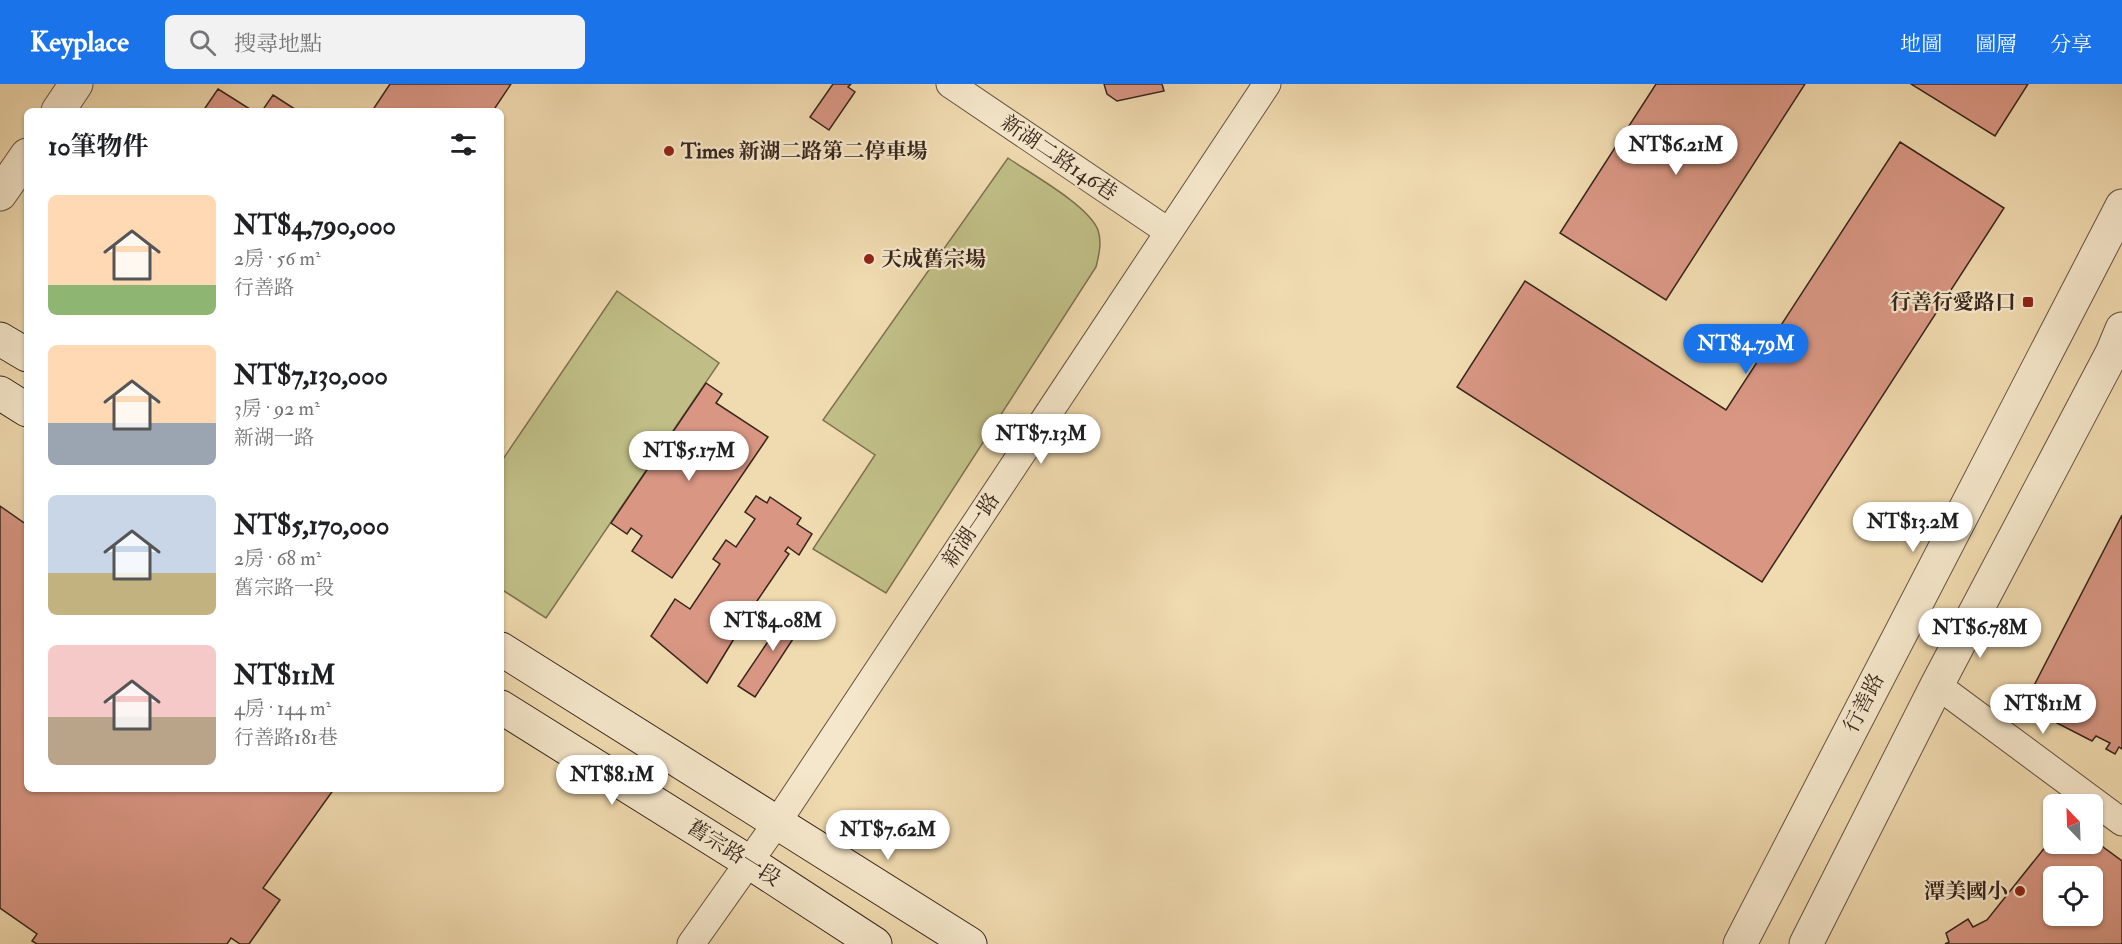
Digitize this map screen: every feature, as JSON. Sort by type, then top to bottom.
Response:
[{"type":"street","points":[[60,108],[76,84]]},
{"type":"street","name":"新湖二路146巷","points":[[950,84],[1169,232]]},
{"type":"street","name":"新湖一路","points":[[691,944],[778,821],[1267,84]]},
{"type":"street","points":[[0,194],[24,159]]},
{"type":"street","name":"行善路","points":[[1740,944],[2122,206]]},
{"type":"street","points":[[1806,944],[1937,684],[2112,353],[2122,329]]},
{"type":"street","points":[[0,339],[24,353]]},
{"type":"street","points":[[0,393],[24,408]]},
{"type":"street","points":[[504,651],[778,821],[970,944]]},
{"type":"street","points":[[1937,684],[2122,822]]},
{"type":"street","name":"舊宗路一段","points":[[504,709],[749,862],[875,944]]},
{"type":"shaded area","points":[[1008,158],[1071,200],[1092,220],[1100,239],[1096,267],[886,593],[813,549],[875,455],[823,420]]},
{"type":"shaded area","points":[[617,291],[719,363],[546,618],[504,591],[504,458]]},
{"type":"building","points":[[390,84],[511,84],[495,108],[374,108]]},
{"type":"building","points":[[833,84],[851,84],[848,87],[855,92],[829,130],[810,117]]},
{"type":"building","points":[[1104,84],[1162,84],[1164,91],[1117,101],[1107,94]]},
{"type":"building","points":[[1656,84],[1805,84],[1666,300],[1560,233]]},
{"type":"building","points":[[1911,84],[2028,84],[1995,136]]},
{"type":"building","points":[[218,89],[248,108],[205,108]]},
{"type":"building","points":[[273,95],[293,108],[264,108]]},
{"type":"building","points":[[1900,142],[2004,208],[1762,582],[1457,387],[1525,281],[1726,410]]},
{"type":"building","points":[[706,383],[722,394],[716,403],[768,437],[672,578],[632,551],[642,536],[631,528],[627,534],[611,523]]},
{"type":"building","points":[[756,496],[767,503],[770,497],[801,518],[797,524],[812,534],[799,555],[788,547],[785,551],[789,554],[707,683],[651,636],[675,599],[690,609],[720,564],[713,559],[726,540],[736,547],[755,519],[745,512]]},
{"type":"building","points":[[0,506],[24,523],[24,792],[332,792],[263,888],[280,900],[249,944],[240,944],[231,938],[227,944],[37,944],[32,941],[37,934],[0,908]]},
{"type":"building","points":[[2122,515],[2122,749],[2119,747],[2115,754],[2106,749],[2110,743],[2096,736],[2092,741],[2051,720],[2053,717],[2039,710],[2037,713],[2025,707],[2027,704],[2025,703]]},
{"type":"building","points":[[792,606],[808,616],[755,697],[738,686]]},
{"type":"building","points":[[2103,847],[2122,861],[2122,944],[1945,944],[1949,942],[1946,933],[1968,919],[1973,927],[1987,920],[2043,850],[2043,854],[2103,854]]},
{"type":"place","name":"Times 新湖二路第二停車場","points":[[669,151]]},
{"type":"place","name":"天成舊宗場","points":[[869,259]]},
{"type":"place","name":"行善行愛路口","points":[[2028,302]]},
{"type":"place","name":"潭美國小","points":[[2020,891]]}]
